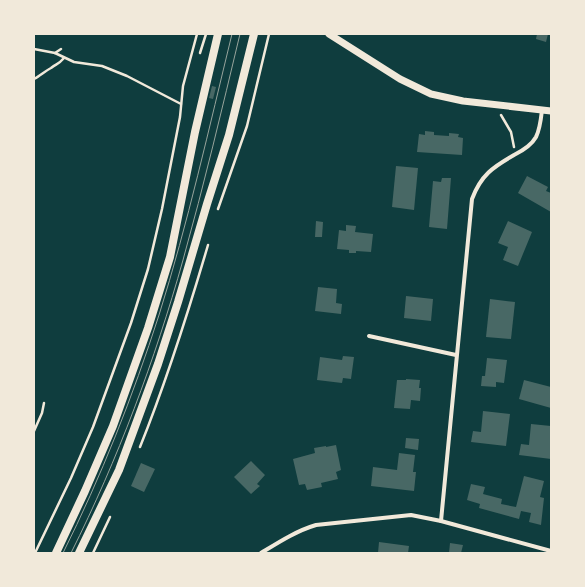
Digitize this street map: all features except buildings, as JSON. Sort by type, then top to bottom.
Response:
[{"type":"main road","points":[[56,553],[113,426],[148,328],[170,257],[195,132],[218,34]]},
{"type":"main road","points":[[79,553],[118,470],[158,364],[229,136],[254,34]]},
{"type":"street","points":[[329,34],[400,79],[431,94],[463,101],[551,111]]},
{"type":"street","points":[[441,521],[472,199],[481,180],[495,166],[524,150],[535,138],[542,110]]},
{"type":"street","points":[[369,336],[456,355]]},
{"type":"street","points":[[261,553],[288,536],[305,528],[316,525],[411,515],[441,521],[551,551]]},
{"type":"path","points":[[35,553],[68,485],[93,427],[131,323],[148,269],[162,209],[180,117],[183,86],[197,34]]},
{"type":"path","points":[[200,53],[206,34]]},
{"type":"path","points":[[218,209],[247,126],[269,34]]},
{"type":"path","points":[[34,49],[55,53],[74,62],[102,66],[127,76],[181,104]]},
{"type":"path","points":[[55,53],[62,49]]},
{"type":"path","points":[[34,80],[58,65],[64,58]]},
{"type":"path","points":[[500,114],[511,132],[514,155]]},
{"type":"path","points":[[34,431],[42,413],[44,403]]},
{"type":"tram line","points":[[63,553],[116,436],[159,315],[189,210],[232,34]]},
{"type":"tram line","points":[[71,553],[120,445],[148,372],[183,260],[213,147],[240,34]]}]
